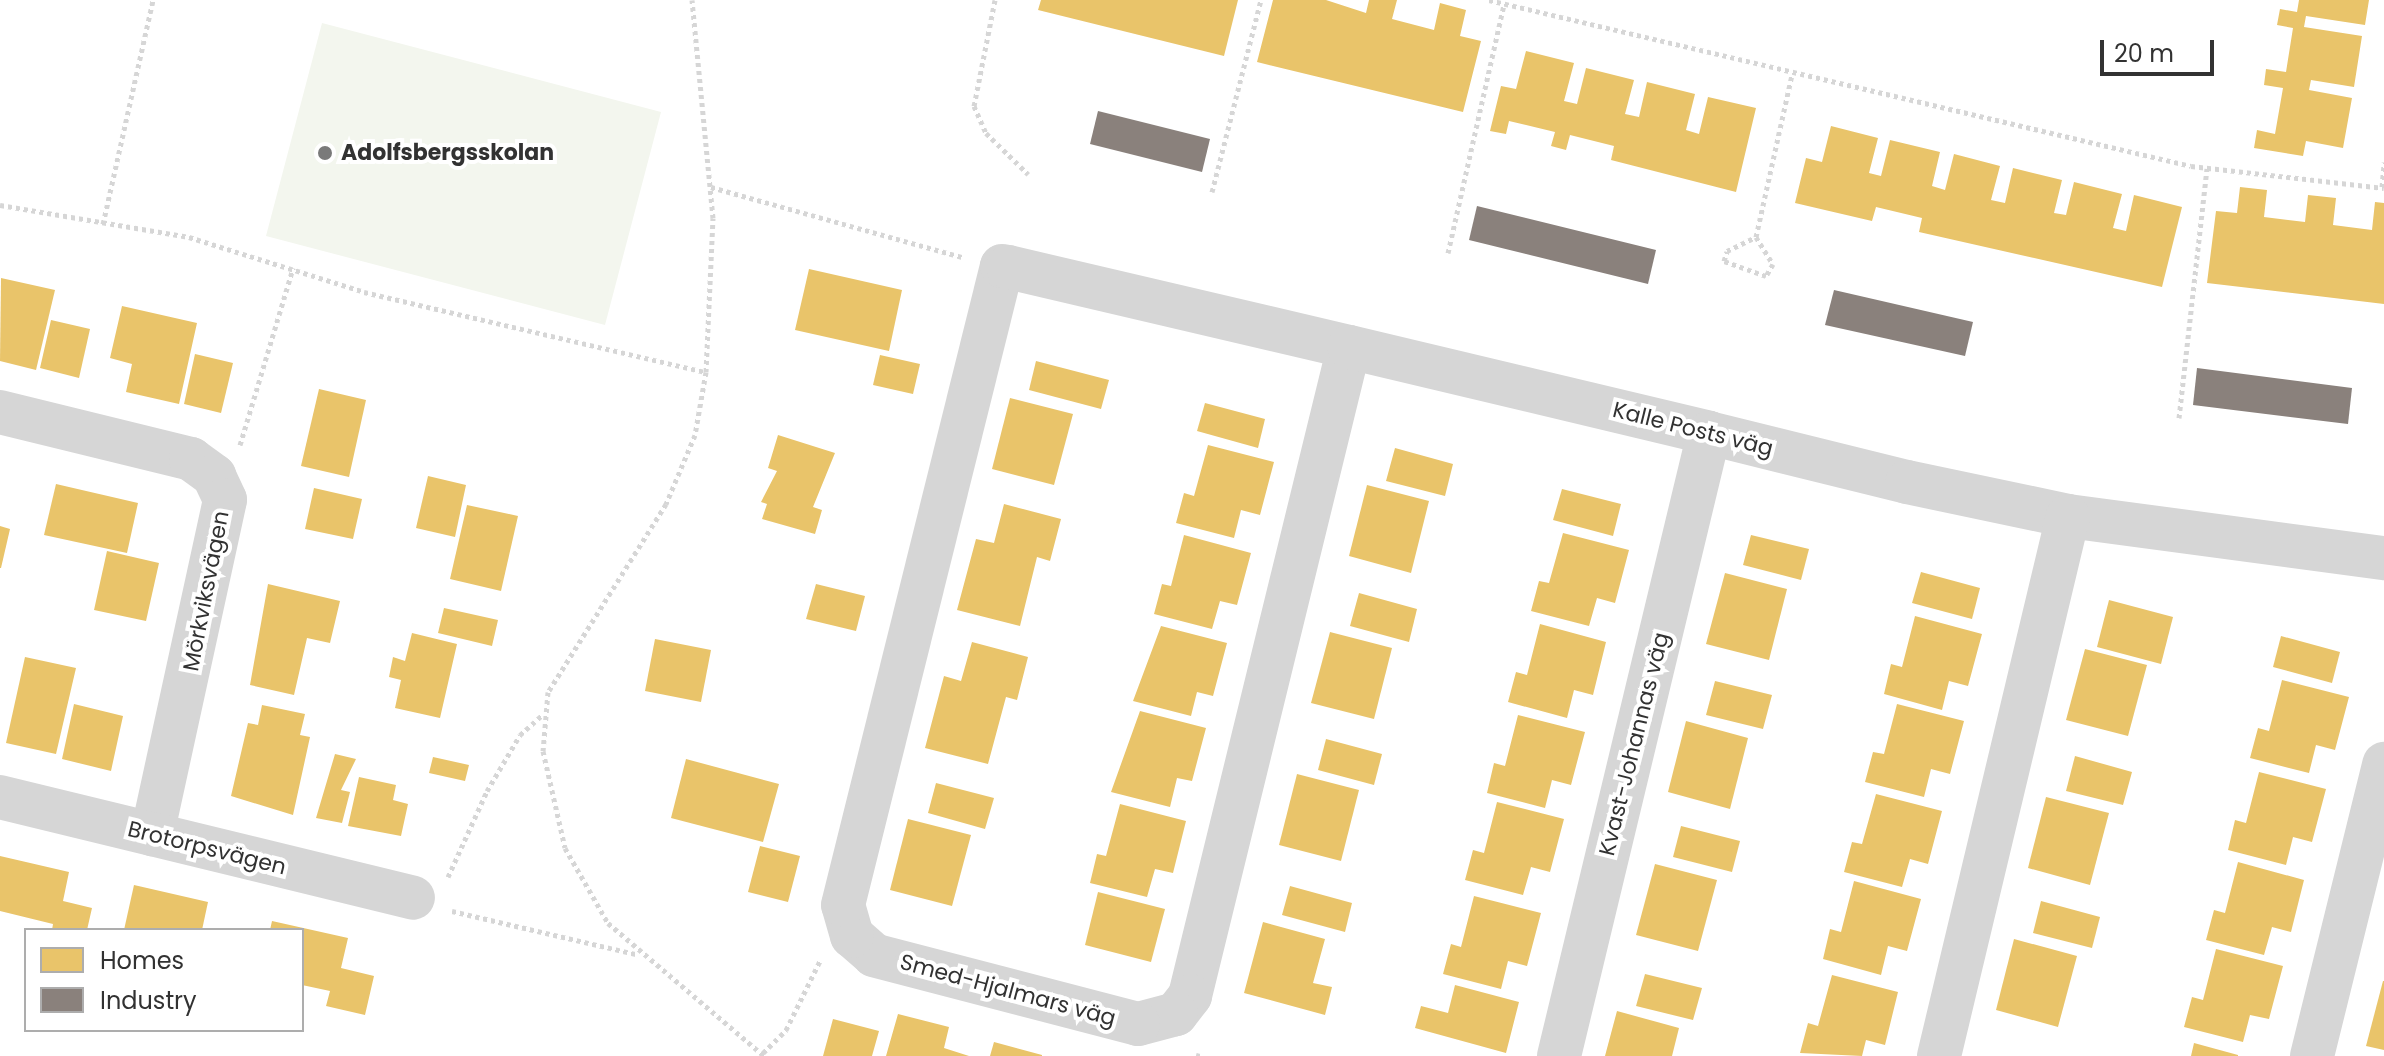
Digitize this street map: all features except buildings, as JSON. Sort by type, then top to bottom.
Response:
[{"type":"street","name":"Kalle Posts väg","points":[[991,264],[2068,516],[2384,558]]},
{"type":"street","points":[[852,936],[843,905],[1002,266],[991,264]]},
{"type":"street","name":"Smed-Hjalmars väg","points":[[852,936],[874,955],[1138,1024],[1176,1014],[1190,996],[1349,347]]},
{"type":"street","points":[[0,412],[191,459],[214,476]]},
{"type":"street","name":"Kvast-Johannas väg","points":[[1559,1056],[1709,433]]},
{"type":"street","name":"Mörkviksvägen","points":[[152,834],[221,544],[225,500],[214,476]]},
{"type":"street","points":[[1939,1056],[2068,516]]},
{"type":"street","points":[[2312,1056],[2384,764]]},
{"type":"street","name":"Brotorpsvägen","points":[[0,797],[425,902]]},
{"type":"path","points":[[103,224],[153,0]]},
{"type":"path","points":[[692,0],[711,187],[706,372],[695,435],[666,504],[561,666],[543,715],[546,780],[565,848],[608,923],[637,954],[764,1054],[786,1030],[822,957],[852,936]]},
{"type":"path","points":[[995,0],[974,106],[986,133],[1028,174]]},
{"type":"path","points":[[1212,192],[1261,0]]},
{"type":"path","points":[[1489,0],[1792,74],[2207,169],[2383,187],[2384,162]]},
{"type":"path","points":[[1448,253],[1504,4]]},
{"type":"path","points":[[1756,237],[1727,251],[1724,261],[1766,276],[1773,264],[1756,237],[1792,74]]},
{"type":"path","points":[[2179,418],[2207,169]]},
{"type":"path","points":[[711,187],[991,264]]},
{"type":"path","points":[[0,205],[189,237],[293,268],[706,372]]},
{"type":"path","points":[[214,476],[247,434],[293,268]]},
{"type":"path","points":[[543,715],[520,735],[425,902],[616,954],[637,954]]},
{"type":"shaded area","points":[[322,23],[661,112],[605,325],[266,236]]},
{"type":"place","name":"Adolfsbergsskolan","points":[[325,153]]}]
